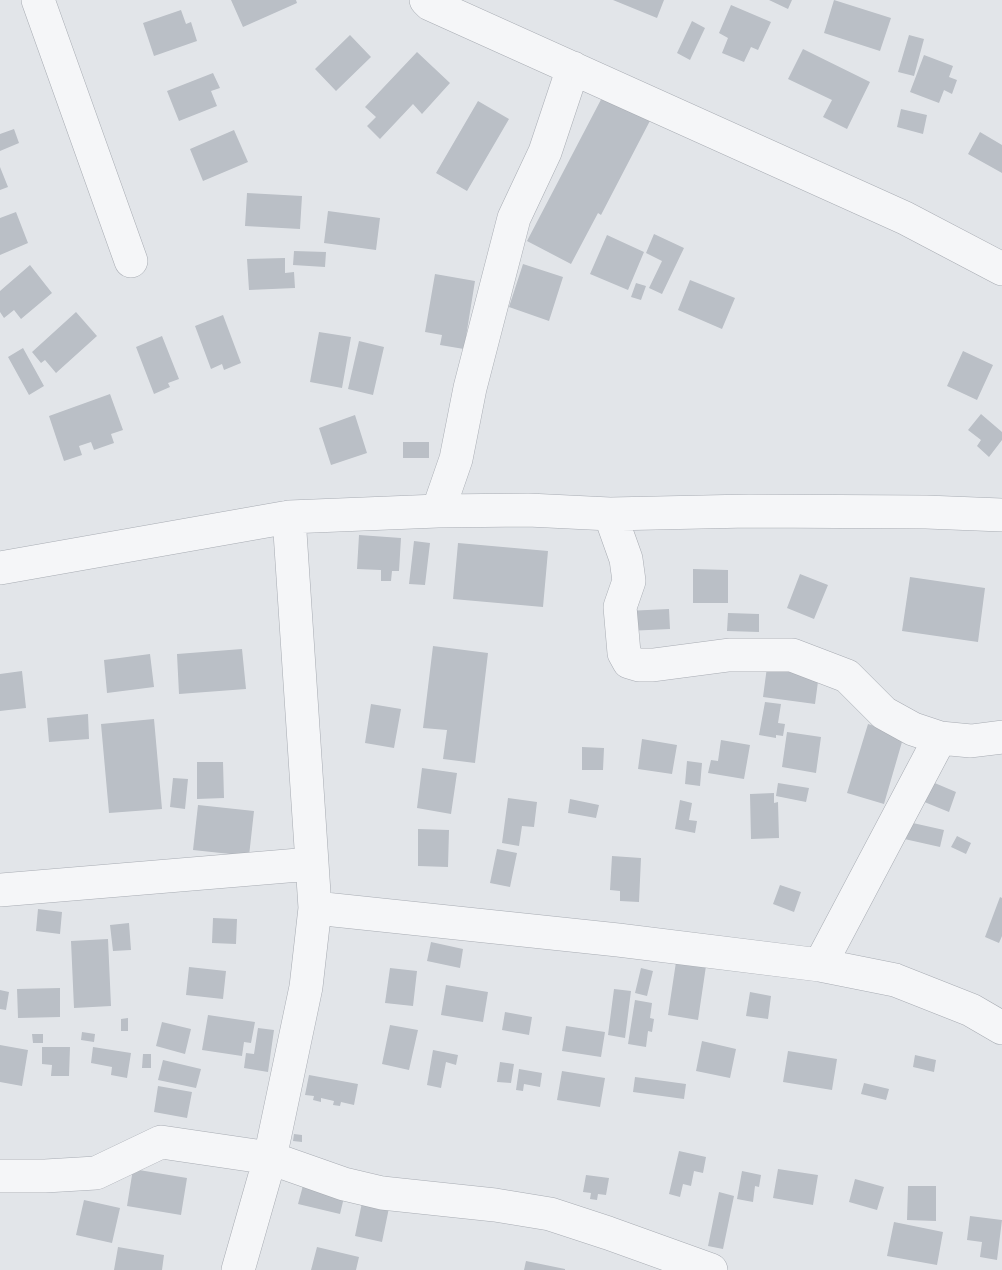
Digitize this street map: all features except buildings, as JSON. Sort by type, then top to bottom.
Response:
[{"type":"street","points":[[38,0],[131,261]]},
{"type":"street","points":[[426,0],[430,4],[905,218],[1002,269]]},
{"type":"street","points":[[438,511],[456,459],[470,388],[514,218],[545,152],[573,68]]},
{"type":"street","points":[[0,568],[289,517],[528,510],[610,514],[749,511],[1002,515]]},
{"type":"street","points":[[610,514],[627,559],[629,581],[620,607],[624,653],[629,662],[653,665],[729,655],[792,655],[847,676],[884,713],[914,729],[940,738],[971,741],[1002,737]]},
{"type":"street","points":[[238,1270],[270,1158],[306,987],[315,908],[289,517]]},
{"type":"street","points":[[820,965],[940,738]]},
{"type":"street","points":[[0,890],[311,864]]},
{"type":"street","points":[[315,908],[618,940],[820,965],[895,980],[972,1010],[1002,1028]]},
{"type":"street","points":[[0,1176],[96,1173],[161,1142],[270,1158],[344,1184],[382,1193],[495,1204],[550,1214],[711,1270]]}]
